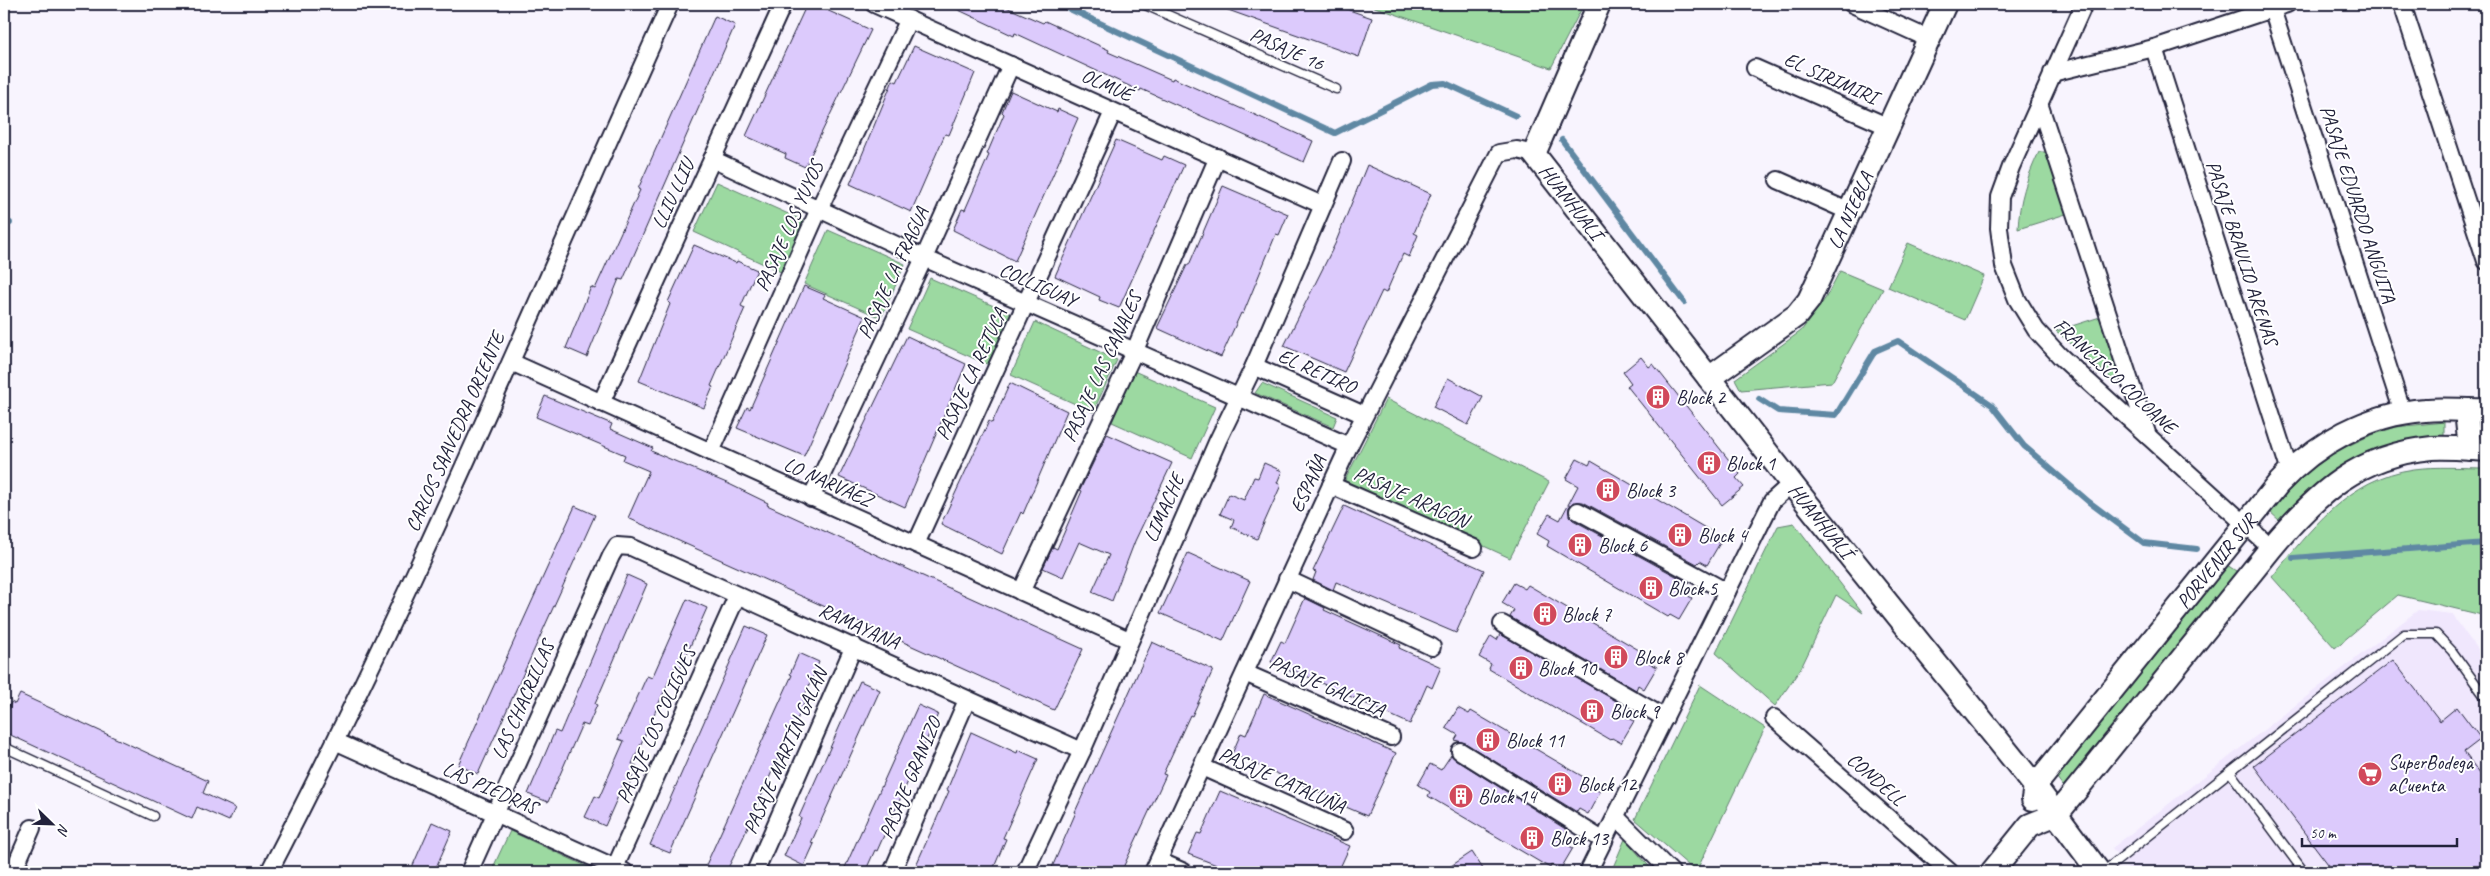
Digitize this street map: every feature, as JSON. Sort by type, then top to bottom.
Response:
[{"type":"street","name":"CARLOS SAAVEDRA ORIENTE","points":[[270,872],[337,742],[511,362],[670,4]]},
{"type":"street","name":"LLIU LLIU","points":[[601,403],[783,4]]},
{"type":"street","name":"OLMUÉ","points":[[874,4],[1322,204]]},
{"type":"street","name":"HUANHUALÍ","points":[[1599,4],[1534,154],[1792,483],[2035,786],[2099,872]]},
{"type":"street","points":[[1852,4],[1929,39]]},
{"type":"street","name":"LA NIEBLA","points":[[1709,378],[1797,315],[1809,300],[1945,4]]},
{"type":"street","name":"FRANCISCO COLOANE","points":[[2084,4],[2038,103],[2000,196],[1999,228],[2004,266],[2017,299],[2036,330],[2060,356],[2244,526],[2271,548]]},
{"type":"street","points":[[2402,4],[2486,261]]},
{"type":"street","points":[[2052,73],[2154,48],[2279,6]]},
{"type":"street","name":"PASAJE EDUARDO ANGUITA","points":[[2279,6],[2403,413]]},
{"type":"street","name":"PASAJE LOS YUYOS","points":[[711,452],[819,209],[908,19]]},
{"type":"street","name":"PASAJE BRAULIO ARENAS","points":[[2154,48],[2290,472]]},
{"type":"street","name":"PASAJE LA FRAGUA","points":[[811,498],[924,258],[1011,65]]},
{"type":"street","name":"EL SIRIMIRI","points":[[1755,68],[1889,127]]},
{"type":"street","points":[[2038,103],[2149,438]]},
{"type":"street","name":"PASAJE LA RETUCA","points":[[916,544],[1114,112]]},
{"type":"street","name":"ESPAÑA","points":[[1156,866],[1246,673],[1348,446],[1499,153],[1517,150],[1534,154]]},
{"type":"street","name":"PASAJE LAS CANALES","points":[[1021,592],[1135,350],[1218,157]]},
{"type":"street","name":"COLLIGUAY","points":[[712,159],[924,258],[1348,446]]},
{"type":"street","name":"LIMACHE","points":[[1025,872],[1082,751],[1129,640],[1254,366],[1342,161]]},
{"type":"street","points":[[1778,180],[1850,212]]},
{"type":"street","name":"LO NARVÁEZ","points":[[511,362],[1129,640]]},
{"type":"street","name":"EL RETIRO","points":[[1254,366],[1364,415]]},
{"type":"street","name":"PORVENIR SUR","points":[[2035,786],[2244,526],[2290,472],[2309,455],[2354,428],[2403,413],[2424,410],[2476,410]]},
{"type":"street","points":[[2476,410],[2478,449]]},
{"type":"street","name":"PORVENIR SUR","points":[[1992,872],[2030,825],[2057,814],[2271,548],[2317,496],[2347,474],[2367,464],[2411,451],[2433,448],[2478,449]]},
{"type":"street","points":[[1588,872],[1772,501],[1792,483]]},
{"type":"street","name":"PASAJE ARAGÓN","points":[[1331,485],[1474,548]]},
{"type":"street","points":[[1578,512],[1727,592]]},
{"type":"street","name":"RAMAYANA","points":[[617,546],[631,547],[737,596],[854,646],[967,700],[1082,751]]},
{"type":"street","name":"LAS CHACRILLAS","points":[[469,872],[617,546]]},
{"type":"street","points":[[1287,579],[1432,647]]},
{"type":"street","name":"PASAJE LOS COLIGUES","points":[[617,871],[737,596]]},
{"type":"street","points":[[1502,624],[1665,718]]},
{"type":"street","name":"PASAJE MARTÍN GALÁN","points":[[755,872],[854,646]]},
{"type":"street","name":"PASAJE GALICIA","points":[[1246,673],[1391,737]]},
{"type":"street","name":"PASAJE GRANIZO","points":[[892,872],[967,700]]},
{"type":"street","name":"CONDELL","points":[[1774,718],[1950,872]]},
{"type":"street","name":"LAS PIEDRAS","points":[[337,742],[617,871]]},
{"type":"street","points":[[1460,751],[1604,841]]},
{"type":"street","name":"PASAJE CATALUÑA","points":[[1202,767],[1345,832]]},
{"type":"street","points":[[2030,825],[2035,786]]},
{"type":"street","points":[[1616,817],[1671,872]]},
{"type":"street","points":[[13,872],[32,828]]},
{"type":"street","points":[[1156,866],[1184,872]]},
{"type":"lane","name":"PASAJE 16","points":[[1143,4],[1336,89]]},
{"type":"lane","points":[[2103,872],[2404,634],[2436,634],[2452,651],[2486,698]]},
{"type":"lane","points":[[4,747],[153,816]]},
{"type":"lane","points":[[2230,772],[2304,872]]},
{"type":"shaded area","points":[[2418,610],[2452,614],[2486,662],[2486,872],[2130,872],[2112,848]]},
{"type":"green space","points":[[1366,4],[1584,4],[1551,68]]},
{"type":"green space","points":[[2039,152],[2048,152],[2066,214],[2018,229],[2024,189]]},
{"type":"green space","points":[[717,182],[804,221],[781,272],[694,232]]},
{"type":"green space","points":[[828,230],[905,264],[881,318],[804,284]]},
{"type":"green space","points":[[1908,243],[1984,276],[1965,320],[1888,287]]},
{"type":"green space","points":[[1840,271],[1883,289],[1832,382],[1741,390],[1735,379],[1801,331],[1825,299]]},
{"type":"green space","points":[[930,278],[1012,314],[989,365],[907,329]]},
{"type":"green space","points":[[2100,317],[2116,361],[2117,383],[2056,331]]},
{"type":"green space","points":[[1035,322],[1117,360],[1093,412],[1011,375]]},
{"type":"green space","points":[[1134,371],[1215,407],[1192,458],[1112,422]]},
{"type":"green space","points":[[1262,383],[1337,417],[1333,427],[1255,393]]},
{"type":"green space","points":[[1386,399],[1549,482],[1510,558],[1344,482]]},
{"type":"green space","points":[[2444,422],[2444,439],[2355,459],[2313,486],[2280,521],[2269,511],[2304,475],[2337,451],[2369,436],[2396,427]]},
{"type":"green space","points":[[2441,467],[2486,468],[2486,616],[2398,595],[2335,648],[2272,577],[2316,525],[2350,495],[2369,483],[2391,474],[2414,469]]},
{"type":"green space","points":[[1794,523],[1863,613],[1836,595],[1801,668],[1775,706],[1716,653],[1778,526]]},
{"type":"green space","points":[[2227,565],[2239,573],[2066,790],[2057,778]]},
{"type":"green space","points":[[1700,685],[1765,728],[1696,872],[1635,819]]},
{"type":"green space","points":[[510,831],[599,872],[491,872]]},
{"type":"green space","points":[[1625,839],[1654,872],[1611,872]]},
{"type":"building","points":[[807,4],[813,4],[871,30],[805,167],[785,158],[786,154],[746,136]]},
{"type":"building","points":[[946,4],[999,4],[1043,23],[1045,21],[1109,50],[1108,52],[1172,80],[1173,78],[1313,141],[1304,162],[1141,89],[1140,91],[1015,33],[1014,36]]},
{"type":"building","points":[[1217,4],[1332,4],[1372,18],[1359,57],[1217,6]]},
{"type":"building","points":[[715,16],[735,25],[623,280],[619,279],[587,357],[566,348],[591,287],[595,289],[640,190],[638,189]]},
{"type":"building","points":[[914,46],[975,73],[949,135],[945,134],[911,212],[850,184],[893,80],[897,82]]},
{"type":"building","points":[[1011,91],[1057,112],[1058,109],[1078,118],[1015,261],[953,230],[962,209],[965,210],[989,155],[987,154],[1004,114],[1002,112]]},
{"type":"building","points":[[1116,140],[1162,160],[1164,156],[1184,165],[1119,308],[1099,300],[1100,297],[1055,276]]},
{"type":"building","points":[[1367,165],[1431,194],[1414,233],[1418,235],[1409,257],[1403,254],[1386,293],[1382,291],[1344,372],[1284,346],[1335,244]]},
{"type":"building","points":[[1223,186],[1288,214],[1279,235],[1276,234],[1243,314],[1241,313],[1221,357],[1157,328],[1187,265],[1189,265]]},
{"type":"building","points":[[694,245],[757,270],[741,306],[745,308],[711,386],[713,387],[704,408],[639,381],[670,304],[668,302]]},
{"type":"building","points":[[804,286],[825,295],[823,298],[865,317],[804,456],[737,428],[747,407],[750,409]]},
{"type":"building","points":[[907,336],[966,364],[905,507],[839,477]]},
{"type":"building","points":[[1641,357],[1649,367],[1653,364],[1740,474],[1736,478],[1744,487],[1722,505],[1627,386],[1631,383],[1623,372]]},
{"type":"building","points":[[1448,378],[1483,397],[1468,425],[1433,407]]},
{"type":"building","points":[[1010,383],[1067,411],[1023,514],[1021,512],[1002,554],[941,524],[989,421],[992,423]]},
{"type":"building","points":[[545,396],[612,424],[610,429],[653,448],[651,451],[729,484],[768,503],[767,505],[1083,649],[1054,710],[628,518],[649,471],[623,460],[625,455],[536,417]]},
{"type":"building","points":[[1107,434],[1172,463],[1135,541],[1112,601],[1092,592],[1109,555],[1079,542],[1063,577],[1043,568],[1053,547],[1057,549],[1082,491],[1080,490]]},
{"type":"building","points":[[1577,459],[1589,465],[1591,461],[1641,490],[1712,532],[1709,537],[1720,543],[1707,565],[1700,561],[1697,564],[1583,502],[1573,502],[1569,507],[1569,516],[1573,520],[1687,582],[1681,592],[1692,598],[1679,620],[1670,615],[1668,617],[1547,546],[1549,541],[1537,534],[1549,514],[1560,520],[1578,486],[1566,479]]},
{"type":"building","points":[[1264,463],[1282,471],[1277,483],[1281,485],[1257,539],[1231,527],[1234,520],[1220,514],[1229,494],[1244,500],[1254,477],[1258,478]]},
{"type":"building","points":[[575,506],[595,515],[478,774],[458,765]]},
{"type":"building","points":[[1344,506],[1484,570],[1456,633],[1336,582],[1333,590],[1313,580],[1316,572],[1313,571]]},
{"type":"building","points":[[1188,553],[1250,581],[1223,641],[1160,613]]},
{"type":"building","points":[[627,575],[647,584],[595,704],[597,705],[588,726],[582,724],[548,802],[528,794],[555,731],[560,733]]},
{"type":"building","points":[[1514,583],[1525,589],[1528,585],[1649,656],[1646,661],[1657,667],[1644,689],[1638,685],[1636,690],[1510,617],[1514,610],[1502,603]]},
{"type":"building","points":[[1305,598],[1325,608],[1324,610],[1401,645],[1399,648],[1441,667],[1432,688],[1427,685],[1410,724],[1293,670],[1292,672],[1271,662],[1281,641],[1285,643]]},
{"type":"building","points":[[687,599],[707,608],[680,669],[675,667],[632,764],[637,766],[628,787],[623,785],[605,826],[585,817],[595,796],[599,798],[624,741],[618,739],[647,676],[652,678]]},
{"type":"building","points":[[746,626],[767,635],[670,853],[650,845]]},
{"type":"building","points":[[1500,634],[1627,707],[1623,715],[1634,721],[1621,743],[1612,738],[1610,740],[1489,669],[1491,664],[1479,657],[1491,636],[1497,640]]},
{"type":"building","points":[[1152,642],[1213,670],[1163,774],[1166,775],[1121,872],[1050,872],[1075,812]]},
{"type":"building","points":[[799,653],[819,662],[796,722],[794,721],[743,838],[726,872],[722,872],[706,865],[792,675],[790,674]]},
{"type":"building","name":"SuperBodega aCuenta","points":[[2393,660],[2440,721],[2457,707],[2481,739],[2464,752],[2486,782],[2486,872],[2334,872],[2254,766]]},
{"type":"building","points":[[860,681],[880,690],[811,843],[814,844],[804,866],[784,856],[801,818],[799,817]]},
{"type":"building","points":[[20,694],[208,781],[203,793],[235,808],[229,821],[197,807],[192,819],[4,732],[4,719],[11,702],[15,704]]},
{"type":"building","points":[[1264,694],[1396,753],[1367,816],[1346,807],[1347,804],[1232,754],[1241,733],[1246,735]]},
{"type":"building","points":[[918,705],[938,714],[877,851],[875,850],[865,872],[843,872]]},
{"type":"building","points":[[1458,708],[1469,714],[1471,711],[1592,782],[1590,786],[1600,792],[1588,814],[1579,809],[1577,812],[1465,743],[1455,740],[1458,735],[1446,728]]},
{"type":"building","points":[[971,732],[1017,753],[1018,750],[1038,759],[1003,838],[1006,839],[992,872],[913,872],[949,791],[947,790]]},
{"type":"building","points":[[1451,755],[1567,830],[1562,842],[1573,848],[1560,870],[1551,865],[1550,868],[1428,796],[1430,792],[1418,785],[1430,764],[1441,770]]},
{"type":"building","points":[[1220,791],[1350,846],[1338,872],[1235,872],[1188,854],[1197,833],[1201,834]]},
{"type":"building","points":[[432,822],[452,831],[434,872],[410,872]]},
{"type":"building","points":[[1472,852],[1485,872],[1442,872]]},
{"type":"waterway","points":[[1059,4],[1335,133],[1432,84],[1445,83],[1516,116]]},
{"type":"waterway","points":[[1562,140],[1684,302]]},
{"type":"waterway","points":[[4,223],[10,223]]},
{"type":"waterway","points":[[1759,399],[1778,411],[1836,415],[1875,351],[1898,341],[1992,405],[2024,446],[2089,502],[2144,543],[2197,549]]},
{"type":"waterway","points":[[2293,558],[2486,543]]},
{"type":"place","name":"Block 2","points":[[1658,397]]},
{"type":"place","name":"Block 1","points":[[1709,463]]},
{"type":"place","name":"Block 3","points":[[1608,490]]},
{"type":"place","name":"Block 4","points":[[1680,535]]},
{"type":"place","name":"Block 6","points":[[1580,545]]},
{"type":"place","name":"Block 5","points":[[1651,588]]},
{"type":"place","name":"Block 7","points":[[1545,614]]},
{"type":"place","name":"Block 8","points":[[1616,657]]},
{"type":"place","name":"Block 10","points":[[1521,668]]},
{"type":"place","name":"Block 9","points":[[1592,711]]},
{"type":"place","name":"Block 11","points":[[1488,740]]},
{"type":"place","name":"SuperBodega aCuenta","points":[[2370,774]]},
{"type":"place","name":"Block 12","points":[[1560,784]]},
{"type":"place","name":"Block 14","points":[[1461,796]]},
{"type":"place","name":"Block 13","points":[[1532,838]]}]
